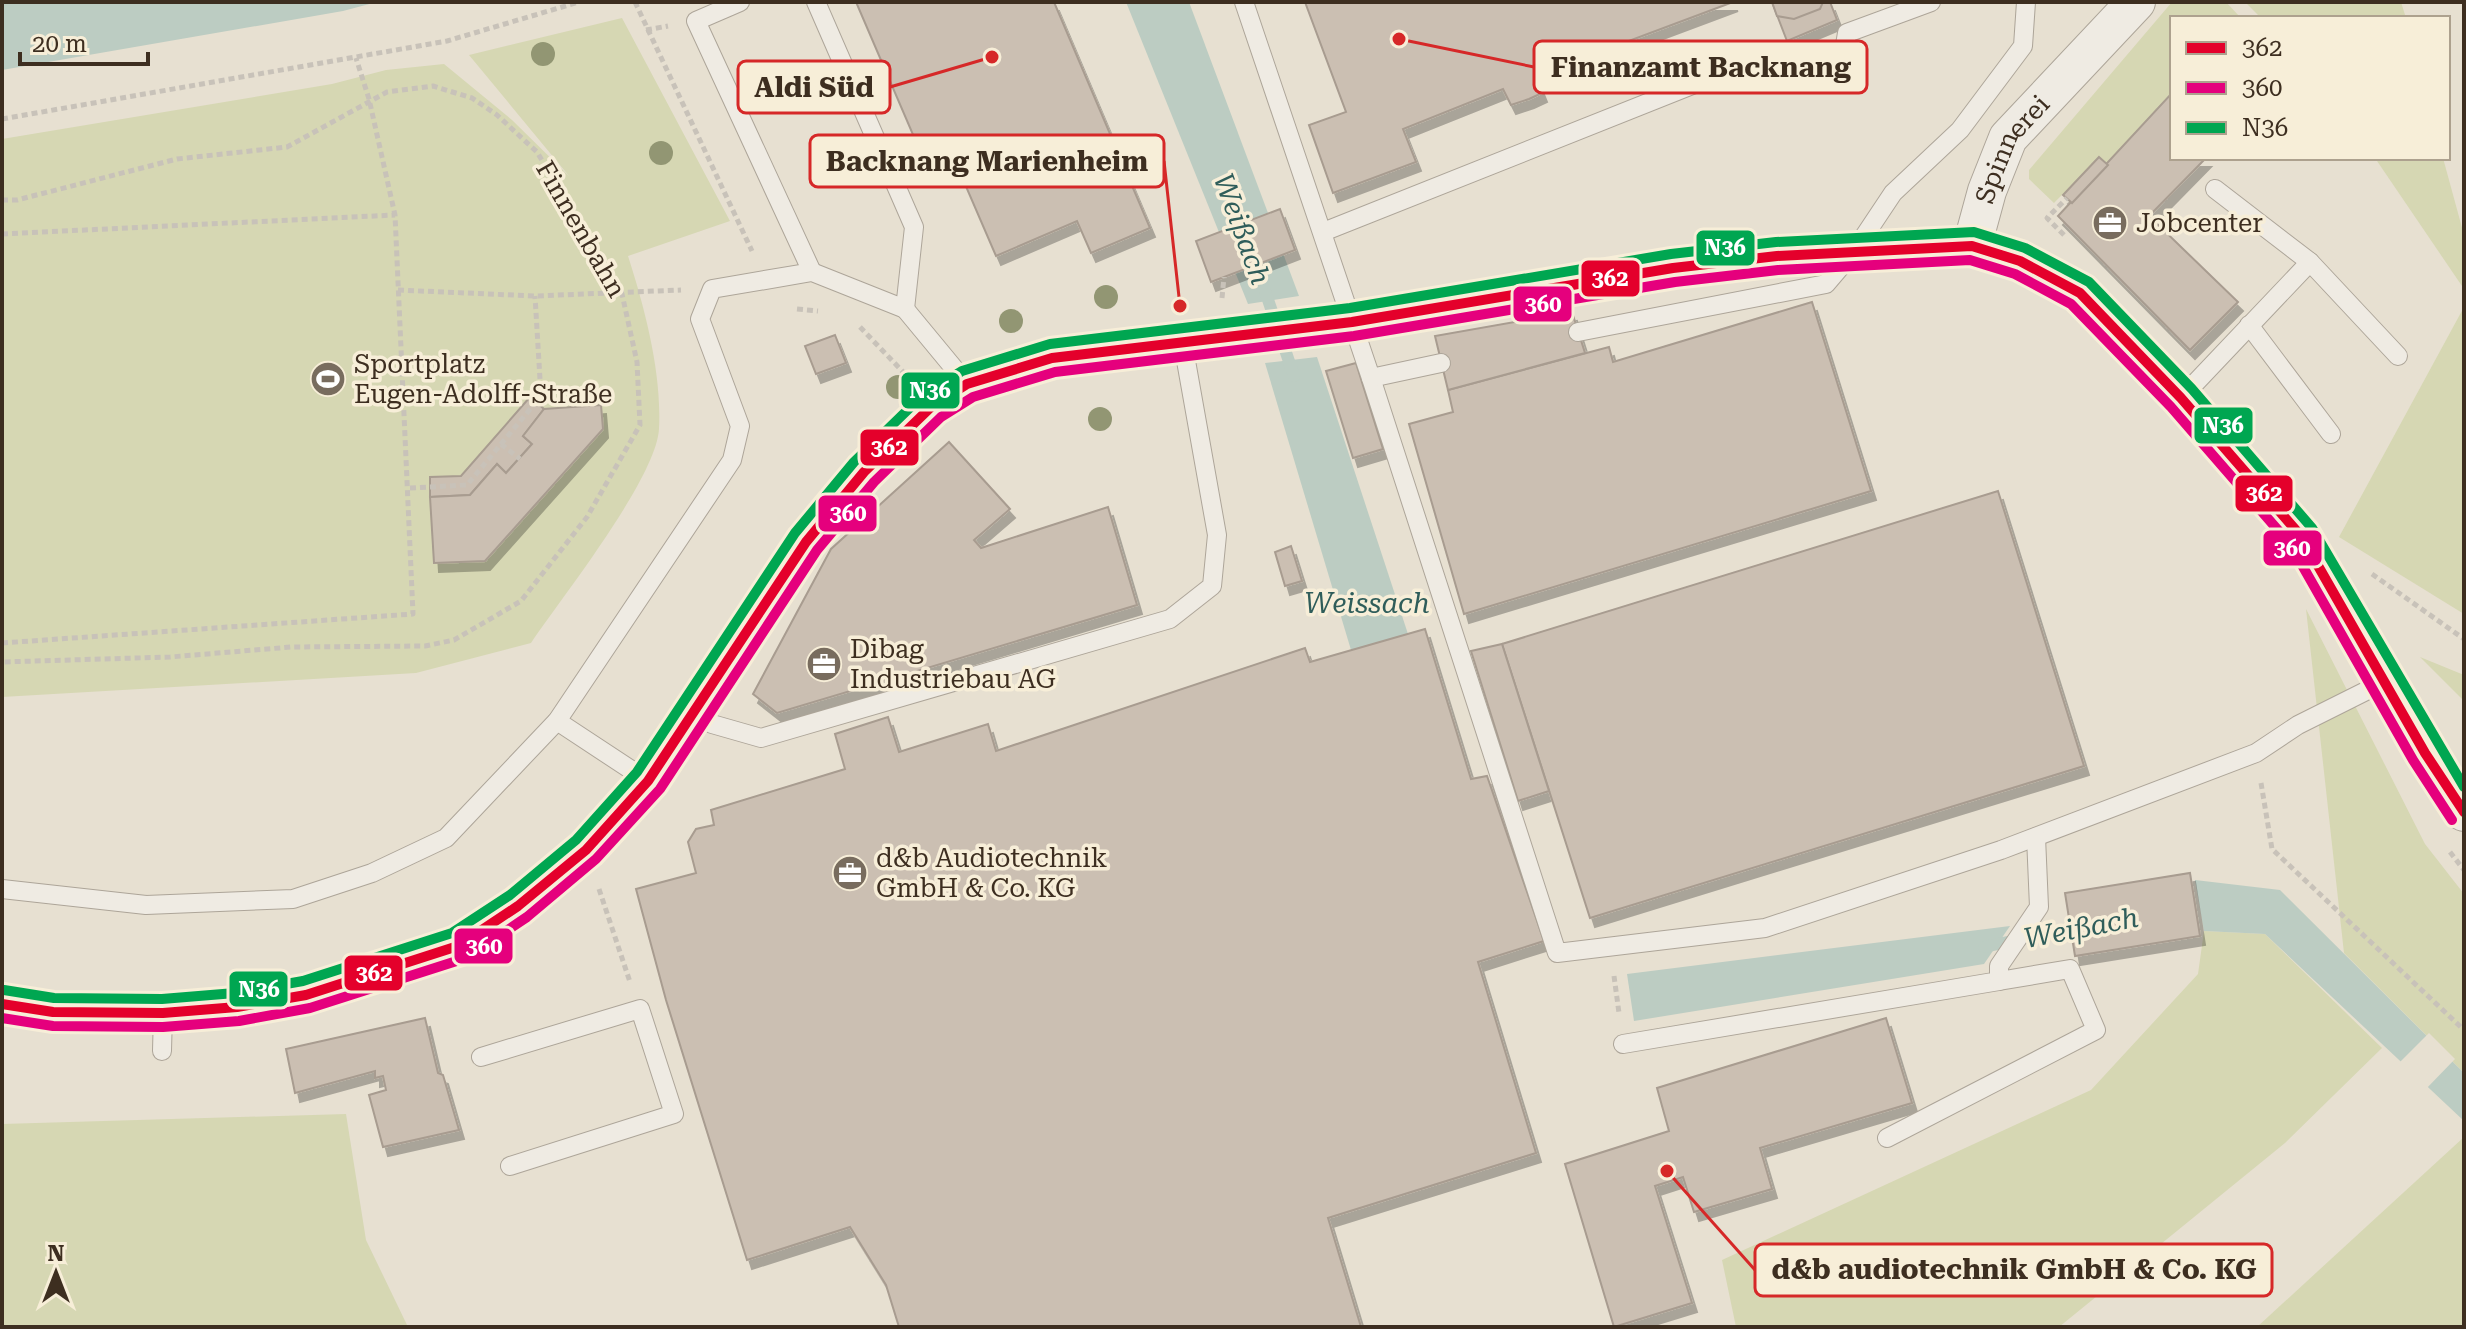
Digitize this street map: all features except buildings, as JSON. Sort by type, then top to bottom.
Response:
[{"type":"street","name":"Spinnerei","points":[[1972,246],[1987,191],[2008,138],[2136,2]]},
{"type":"street","points":[[2,1004],[53,1012],[163,1013],[237,1007],[306,995],[458,946],[518,906],[586,850],[648,781],[696,713],[806,542],[844,496],[932,406],[967,384],[1052,358],[1352,322],[1673,268],[1855,250],[1972,246],[2020,261],[2080,293],[2181,398],[2301,536],[2384,682],[2464,812]]},
{"type":"lane","points":[[740,2],[696,21],[812,272]]},
{"type":"lane","points":[[816,2],[914,227],[905,309]]},
{"type":"lane","points":[[1244,2],[1323,232],[1557,953],[1765,928],[2036,837],[2256,753],[2298,725],[2384,682]]},
{"type":"lane","points":[[1323,232],[1710,78],[1759,68],[1805,77],[1831,71],[1844,56],[1847,33],[1931,2]]},
{"type":"lane","points":[[1578,332],[1826,284],[1855,250],[1885,189],[1960,130],[2023,46],[2026,2]]},
{"type":"lane","points":[[2215,189],[2310,262],[2398,356]]},
{"type":"lane","points":[[2181,398],[2310,262]]},
{"type":"lane","points":[[2,889],[146,905],[293,899],[372,873],[446,838],[557,721],[732,460],[740,426],[700,319],[712,289],[812,272],[905,309],[967,384]]},
{"type":"lane","points":[[2249,325],[2331,434]]},
{"type":"lane","points":[[696,713],[712,724],[761,738],[1170,619],[1212,586],[1217,535],[1183,344]]},
{"type":"lane","points":[[1371,378],[1441,363]]},
{"type":"lane","points":[[557,721],[648,781]]},
{"type":"lane","points":[[1999,974],[2039,907],[2036,837]]},
{"type":"lane","points":[[1623,1044],[1999,974],[2070,969],[2096,1030],[1887,1138]]},
{"type":"lane","points":[[481,1057],[640,1009],[674,1114],[510,1166]]},
{"type":"lane","points":[[162,1051],[163,1013]]},
{"type":"path","points":[[2,119],[447,41],[579,2]]},
{"type":"path","points":[[2,643],[413,614],[410,488],[395,215],[369,99],[356,58]]},
{"type":"path","name":"Finnenbahn","points":[[2,200],[17,200],[177,159],[287,147],[369,99],[387,92],[433,86],[472,98],[497,115],[537,152],[622,294],[637,362],[640,425],[587,517],[521,601],[454,640],[425,646],[291,647],[170,657],[2,662]]},
{"type":"path","points":[[2,234],[395,215]]},
{"type":"path","points":[[398,290],[535,296],[712,289]]},
{"type":"path","points":[[410,488],[467,485],[541,396],[535,296]]},
{"type":"path","points":[[501,444],[520,459]]},
{"type":"path","points":[[2368,571],[2464,639]]},
{"type":"path","points":[[2256,753],[2272,849],[2464,1030]]},
{"type":"path","points":[[586,850],[640,1009]]},
{"type":"green space","points":[[2172,2],[2226,2],[2239,16],[2170,16],[2170,95],[2108,165],[2099,157],[2054,203],[2029,179],[2029,170]]},
{"type":"green space","points":[[2245,2],[2401,2],[2405,16],[2259,16]]},
{"type":"green space","name":"Sportplatz Eugen-Adolff-Straße","points":[[622,18],[730,221],[628,256],[646,319],[658,386],[659,429],[654,451],[625,507],[531,643],[416,673],[2,697],[2,139],[332,84],[386,70],[444,64],[512,120],[569,176],[469,55]]},
{"type":"green space","points":[[2376,160],[2444,160],[2464,235],[2464,289]]},
{"type":"green space","points":[[2464,307],[2464,614],[2339,537]]},
{"type":"green space","points":[[2306,609],[2425,844],[2464,894],[2464,1073],[2344,953]]},
{"type":"green space","points":[[2420,657],[2464,675],[2464,701]]},
{"type":"green space","points":[[2204,931],[2265,934],[2382,1048],[2285,1143],[2059,1327],[1736,1327],[1722,1260],[2091,1090],[2198,974]]},
{"type":"green space","points":[[346,1114],[366,1240],[408,1327],[2,1327],[2,1124]]},
{"type":"green space","points":[[2464,1137],[2464,1327],[2257,1327]]},
{"type":"water","points":[[2,2],[377,2],[343,11],[2,70]]},
{"type":"water","points":[[1126,2],[1189,2],[1299,296],[1248,304]]},
{"type":"water","name":"Weissach","points":[[1317,357],[1408,634],[1351,650],[1265,363]]},
{"type":"water","points":[[2195,880],[2280,890],[2464,1073],[2464,1121],[2265,934],[2204,931]]},
{"type":"water","name":"Weissach","points":[[2010,926],[1984,964],[1634,1021],[1627,974]]},
{"type":"pier","points":[[2429,1033],[2455,1059],[2424,1091],[2396,1066]]},
{"type":"waterway","name":"Weißach","points":[[1264,288],[1294,376]]},
{"type":"waterway","name":"Weißach","points":[[1984,947],[2087,925]]},
{"type":"transit line","name":"N36","points":[[4,990],[54,998],[162,999],[235,993],[303,981],[452,933],[510,895],[576,840],[637,772],[795,533],[854,462],[923,395],[962,371],[1050,344],[1350,308],[1671,254],[1776,242],[1974,232],[2025,248],[2089,282],[2192,389],[2312,528],[2464,787]]},
{"type":"transit line","name":"362","points":[[2,1004],[53,1012],[163,1013],[237,1007],[306,995],[458,946],[518,906],[586,850],[648,781],[806,542],[864,472],[932,406],[967,384],[1052,358],[1352,322],[1673,268],[1777,256],[1972,246],[2020,261],[2080,293],[2181,398],[2301,536],[2425,753],[2464,812]]},
{"type":"transit line","name":"360","points":[[2,1018],[53,1026],[163,1027],[239,1021],[310,1008],[466,958],[527,917],[596,859],[660,789],[817,550],[874,482],[941,417],[973,397],[1055,372],[1354,336],[1675,282],[1778,270],[1970,260],[2015,274],[2071,304],[2171,407],[2290,544],[2413,760],[2452,820]]},
{"type":"place","name":"Finanzamt Backnang","points":[[1399,39]]},
{"type":"place","name":"Aldi Süd","points":[[992,57]]},
{"type":"place","name":"Jobcenter","points":[[2110,223]]},
{"type":"place","name":"Backnang Marienheim","points":[[1180,306]]},
{"type":"place","name":"Sportplatz Eugen-Adolff-Straße","points":[[328,379]]},
{"type":"place","name":"Dibag Industriebau AG","points":[[824,664]]},
{"type":"place","name":"d&b Audiotechnik GmbH & Co. KG","points":[[850,873]]},
{"type":"place","name":"d&b audiotechnik GmbH & Co. KG","points":[[1667,1171]]}]
